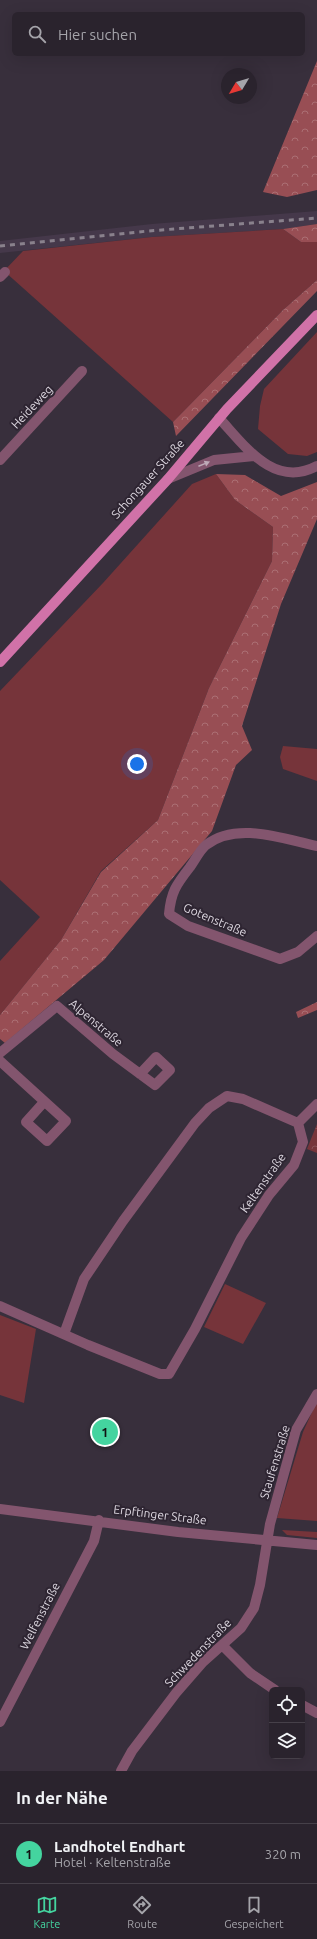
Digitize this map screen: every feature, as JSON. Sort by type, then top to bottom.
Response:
[{"type":"main road","name":"Schongauer Straße","points":[[0,662],[168,479],[219,418],[317,315]]},
{"type":"street","name":"Heideweg","points":[[0,460],[82,371]]},
{"type":"street","points":[[219,418],[254,456],[283,472],[308,470],[317,466]]},
{"type":"street","points":[[168,479],[214,460],[254,456]]},
{"type":"street","name":"Gotenstraße","points":[[317,846],[249,832],[225,836],[206,845],[183,876],[170,896],[169,914],[188,926],[280,959],[298,952],[317,936]]},
{"type":"street","name":"Alpenstraße","points":[[0,1053],[57,1006],[113,1054],[140,1074]]},
{"type":"street","points":[[0,1061],[44,1102]]},
{"type":"street","points":[[64,1334],[84,1279],[195,1123],[209,1108],[227,1096],[243,1099],[298,1123],[317,1104]]},
{"type":"street","name":"Keltenstraße","points":[[0,1306],[160,1374],[169,1374],[195,1329],[241,1238],[269,1195],[294,1165],[303,1142],[298,1123]]},
{"type":"street","name":"Staufenstraße","points":[[267,1540],[296,1430],[317,1394]]},
{"type":"street","name":"Erpftinger Straße","points":[[0,1509],[99,1520],[178,1532],[317,1545]]},
{"type":"street","name":"Welfenstraße","points":[[0,1722],[94,1541],[99,1520]]},
{"type":"street","name":"Schwedenstraße","points":[[121,1771],[132,1751],[180,1688],[203,1662],[223,1646],[241,1628],[254,1608],[260,1585],[267,1540]]},
{"type":"street","points":[[223,1646],[250,1674],[270,1687]]},
{"type":"street","points":[[305,1707],[317,1713]]},
{"type":"shaded area","points":[[317,211],[317,224],[283,229],[152,237],[0,253],[0,241],[152,224]]},
{"type":"green space","points":[[317,61],[317,190],[287,197],[263,192]]},
{"type":"green space","points":[[317,224],[317,242],[301,242],[283,229]]},
{"type":"green space","points":[[283,229],[301,242],[317,242],[317,280],[283,310],[173,422],[4,271],[23,251],[152,237]]},
{"type":"green space","points":[[317,280],[317,291],[176,436],[173,422],[283,310]]},
{"type":"green space","points":[[317,332],[317,452],[307,456],[288,454],[258,429],[260,406],[264,389]]},
{"type":"green space","points":[[216,474],[235,500],[273,527],[272,561],[209,688],[158,820],[101,871],[61,940],[0,1015],[0,961],[40,917],[0,880],[0,691],[103,583],[192,484]]},
{"type":"green space","points":[[216,474],[245,475],[281,496],[317,482],[317,519],[281,604],[242,726],[252,750],[236,765],[212,831],[104,960],[5,1043],[0,1039],[0,1015],[61,940],[101,872],[158,820],[209,688],[272,561],[273,527],[235,500]]},
{"type":"green space","points":[[283,746],[317,749],[317,781],[283,769],[280,757]]},
{"type":"green space","points":[[317,1002],[317,1010],[298,1018],[296,1012]]},
{"type":"green space","points":[[317,1124],[317,1153],[307,1149]]},
{"type":"green space","points":[[225,1284],[266,1303],[243,1344],[204,1327]]},
{"type":"green space","points":[[0,1315],[36,1329],[24,1403],[0,1395]]},
{"type":"green space","points":[[317,1401],[317,1521],[277,1518],[303,1432]]},
{"type":"green space","points":[[282,1530],[317,1532],[317,1538],[287,1535]]},
{"type":"railway","points":[[0,246],[148,231],[317,218]]},
{"type":"place","name":"Landhotel Endhart","points":[[105,1432]]}]
